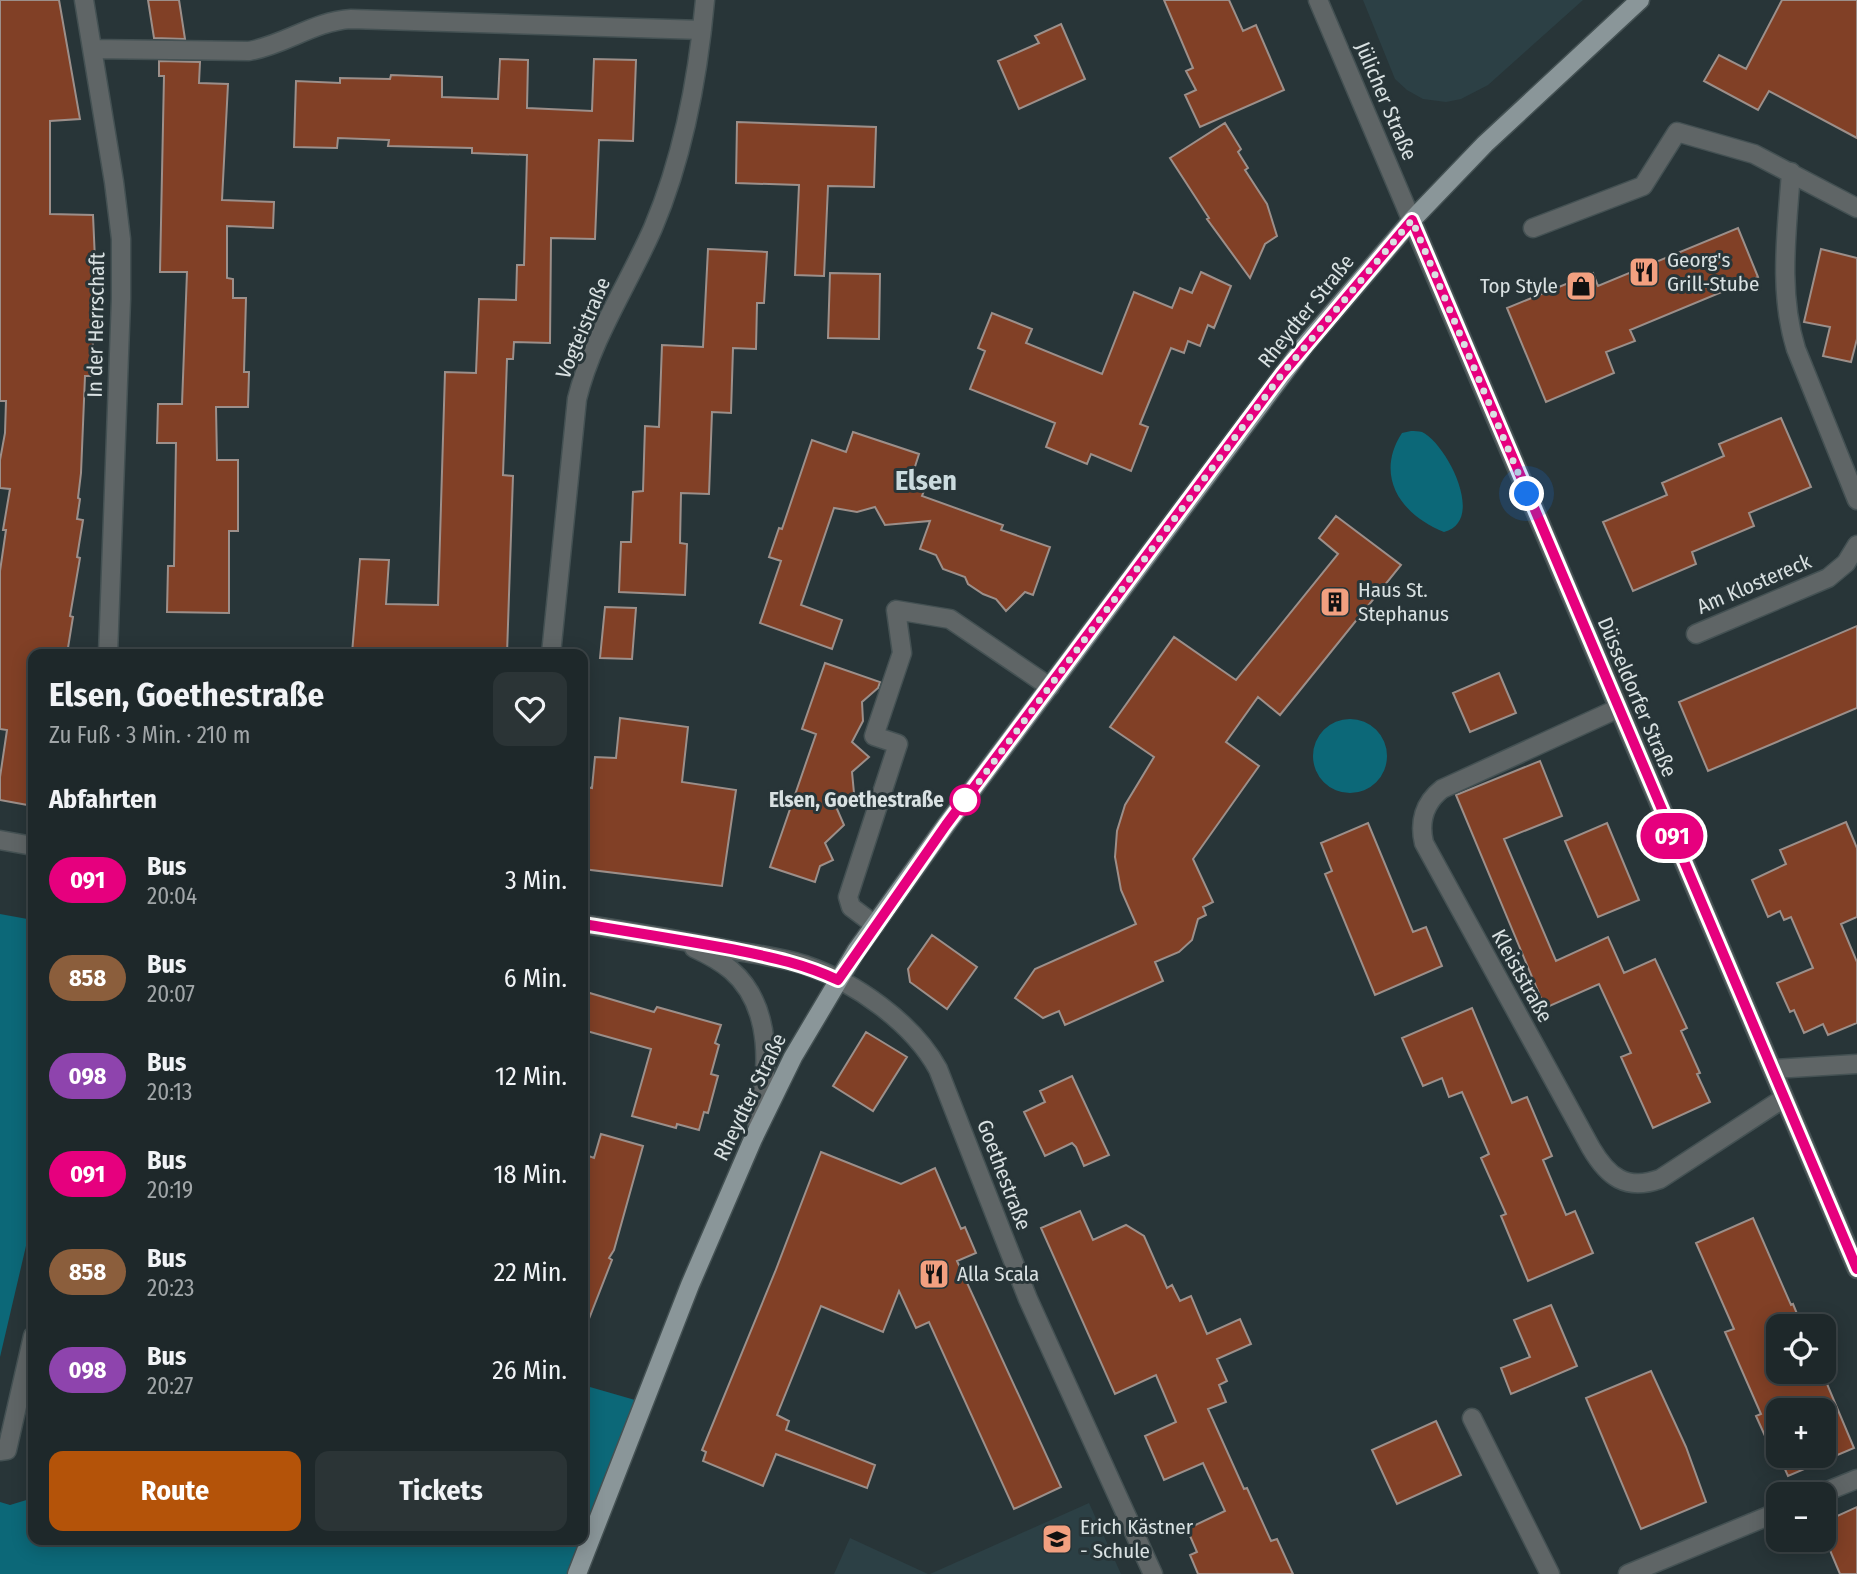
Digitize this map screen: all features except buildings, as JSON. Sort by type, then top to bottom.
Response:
[{"type":"main road","name":"Rheydter Straße","points":[[577,1574],[690,1285],[753,1139],[793,1057],[838,980],[875,925],[1282,374],[1412,220],[1532,99],[1640,0]]},
{"type":"street","name":"In der Herrschaft","points":[[84,0],[121,239],[108,649]]},
{"type":"street","name":"Vogteistraße","points":[[551,649],[575,411],[580,386],[599,338],[654,227],[669,185],[690,114],[705,0]]},
{"type":"street","name":"Jülicher Straße","points":[[1318,0],[1412,220]]},
{"type":"street","points":[[92,49],[249,51],[270,46],[322,24],[351,19],[702,30]]},
{"type":"street","points":[[1533,229],[1643,186],[1677,132],[1754,154],[1857,208]]},
{"type":"street","points":[[1791,172],[1785,285],[1790,325],[1796,349],[1857,500]]},
{"type":"street","name":"Düsseldorfer Straße","points":[[1412,220],[1617,709],[1857,1269]]},
{"type":"street","name":"Am Klostereck","points":[[1696,634],[1828,578],[1846,564],[1857,545]]},
{"type":"street","points":[[875,925],[850,906],[848,897],[898,744],[874,736],[902,653],[896,610],[950,620],[1050,687]]},
{"type":"street","name":"Kleiststraße","points":[[1617,709],[1442,789],[1426,808],[1422,827],[1424,843],[1591,1148],[1614,1177],[1632,1184],[1660,1180],[1784,1098]]},
{"type":"street","points":[[0,841],[28,845]]},
{"type":"street","name":"Goethestraße","points":[[588,925],[679,939],[795,962],[838,980],[883,1007],[924,1046],[938,1069],[1028,1298],[1153,1574]]},
{"type":"street","points":[[679,939],[733,971],[748,988],[756,1006],[763,1034],[766,1065],[762,1100],[753,1139]]},
{"type":"street","points":[[1772,1069],[1857,1064]]},
{"type":"street","points":[[4,1450],[28,1356]]},
{"type":"street","points":[[1472,1418],[1550,1574]]},
{"type":"street","points":[[1836,1488],[1857,1479]]},
{"type":"street","points":[[1628,1574],[1766,1517]]},
{"type":"shaded area","points":[[1363,0],[1583,0],[1488,85],[1461,99],[1446,102],[1423,99],[1395,79]]},
{"type":"shaded area","points":[[1422,432],[1432,439],[1442,451],[1458,482],[1462,513],[1456,525],[1444,532],[1415,515],[1404,505],[1396,492],[1391,464],[1394,449],[1402,433]]},
{"type":"shaded area","points":[[1350,719],[1371,725],[1381,735],[1387,756],[1381,777],[1371,787],[1350,793],[1329,787],[1319,777],[1313,756],[1319,735],[1329,725]]},
{"type":"shaded area","points":[[0,914],[28,919],[28,1237],[0,1357]]},
{"type":"shaded area","points":[[588,1386],[635,1400],[588,1520]]},
{"type":"shaded area","points":[[28,1500],[28,1545],[578,1545],[567,1574],[0,1574],[0,1502],[10,1505]]},
{"type":"shaded area","name":"Erich Kästner - Schule","points":[[1089,1503],[1121,1574],[930,1574]]},
{"type":"shaded area","points":[[850,1538],[928,1574],[834,1574]]},
{"type":"bus line","name":"091","points":[[588,925],[785,960],[838,980],[946,825],[1282,374],[1412,220],[1617,709],[1857,1269]]},
{"type":"place","name":"Georg's Grill-Stube","points":[[1644,272]]},
{"type":"place","name":"Top Style","points":[[1581,286]]},
{"type":"place","name":"Haus St. Stephanus","points":[[1335,602]]},
{"type":"place","name":"Elsen, Goethestraße","points":[[965,800]]},
{"type":"place","name":"Alla Scala","points":[[934,1274]]},
{"type":"place","name":"Erich Kästner - Schule","points":[[1057,1539]]},
{"type":"district","name":"Elsen","points":[[926,480]]},
{"type":"route","points":[[965,800],[961,806],[1282,374],[1412,220],[1527,494]]}]
